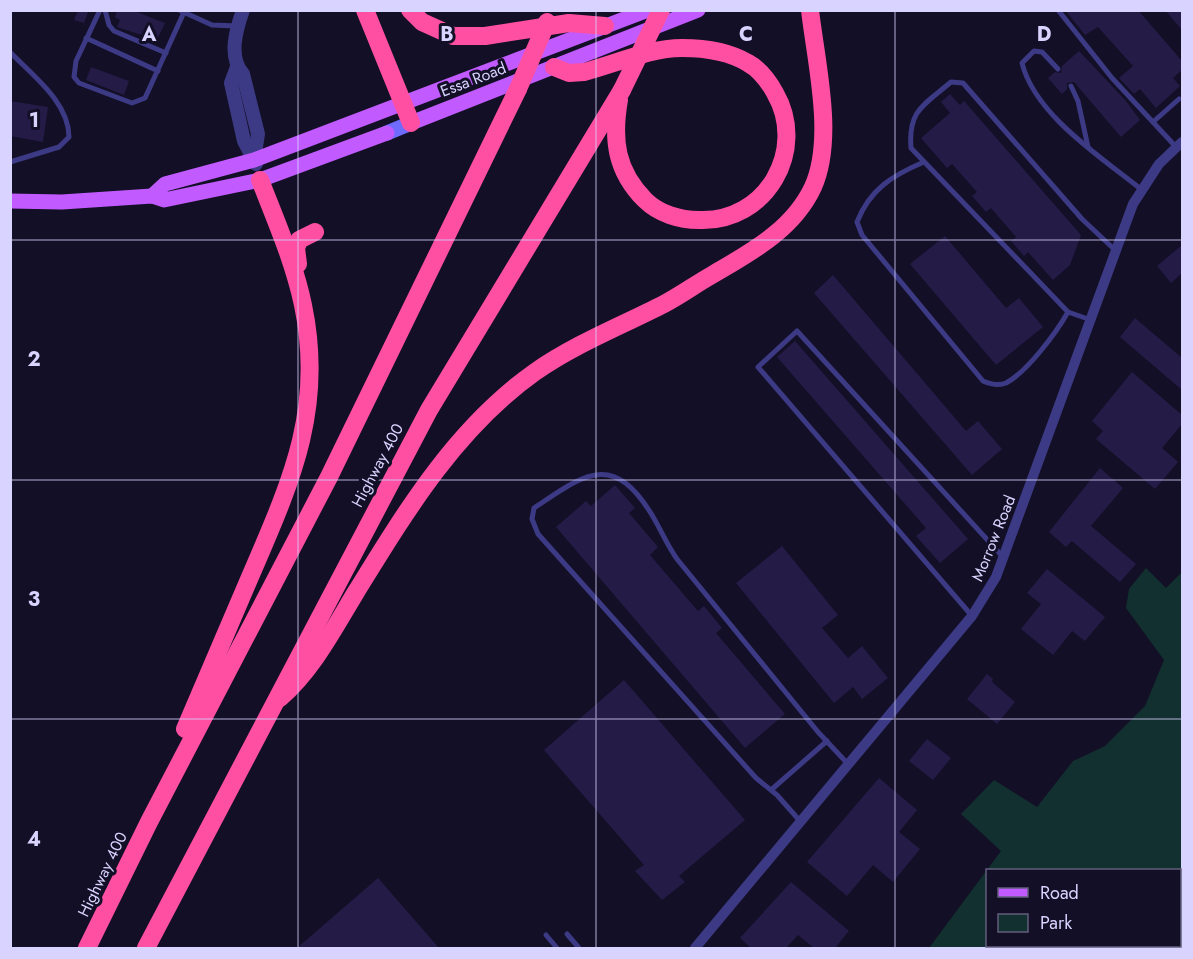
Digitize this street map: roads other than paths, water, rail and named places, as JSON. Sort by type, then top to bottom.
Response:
[{"type":"highway","points":[[365,10],[411,123]]},
{"type":"highway","points":[[410,10],[422,21],[453,36],[485,36],[569,23],[605,26]]},
{"type":"highway","name":"Highway 400","points":[[146,948],[429,410],[621,90],[661,10]]},
{"type":"highway","points":[[272,705],[303,678],[441,460],[474,425],[536,372],[588,341],[666,303],[740,259],[770,240],[797,212],[813,187],[821,160],[824,130],[810,10]]},
{"type":"highway","name":"Highway 400","points":[[87,948],[149,822],[329,477],[518,89],[550,14]]},
{"type":"highway","points":[[555,67],[569,73],[584,72],[680,48],[717,50],[749,63],[769,83],[781,103],[788,124],[786,152],[776,180],[759,200],[728,218],[684,219],[663,213],[648,203],[631,185],[620,164],[615,145],[615,128],[621,90]]},
{"type":"highway","points":[[149,822],[183,734],[291,481],[309,408],[309,366],[303,304],[285,244],[260,180]]},
{"type":"highway","points":[[303,304],[305,287],[296,248],[299,240],[315,232]]},
{"type":"main road","name":"Essa Road","points":[[152,196],[165,184],[255,160],[648,10]]},
{"type":"main road","name":"Essa Road","points":[[10,201],[62,202],[152,196],[164,200],[260,180],[387,133],[698,10]]},
{"type":"street","points":[[243,10],[237,26],[234,50],[237,67],[243,74],[258,134],[255,160],[260,180]]},
{"type":"street","name":"Morrow Road","points":[[695,948],[972,616],[996,577],[1133,204],[1159,164],[1180,145]]},
{"type":"lane","points":[[100,10],[76,61],[74,76],[79,83],[132,104],[145,98],[183,11],[212,25],[237,26]]},
{"type":"lane","points":[[105,10],[109,25],[114,31],[166,53]]},
{"type":"lane","points":[[1058,10],[1112,78],[1153,123],[1180,145]]},
{"type":"lane","points":[[86,38],[158,71]]},
{"type":"lane","points":[[10,51],[60,106],[66,118],[69,136],[59,147],[10,162]]},
{"type":"lane","points":[[1059,69],[1042,52],[1034,51],[1022,63],[1026,80],[1035,95],[1088,147],[1143,190]]},
{"type":"lane","points":[[1091,320],[1068,312],[910,148],[909,126],[920,109],[951,82],[963,83],[1082,219],[1116,251]]},
{"type":"lane","points":[[1071,87],[1078,101],[1088,147]]},
{"type":"lane","points":[[1153,123],[1179,99]]},
{"type":"lane","points":[[924,162],[882,183],[862,210],[857,222],[862,235],[983,381],[992,385],[1005,383],[1041,351],[1068,312]]},
{"type":"lane","points":[[972,616],[758,367],[797,331],[1004,557]]},
{"type":"lane","points":[[800,821],[771,790],[756,778],[538,534],[532,519],[534,508],[586,476],[611,474],[621,479],[652,515],[666,545],[677,559],[848,764]]},
{"type":"lane","points":[[771,790],[827,741]]},
{"type":"lane","points":[[567,934],[579,948]]},
{"type":"lane","points":[[546,935],[557,948]]}]
